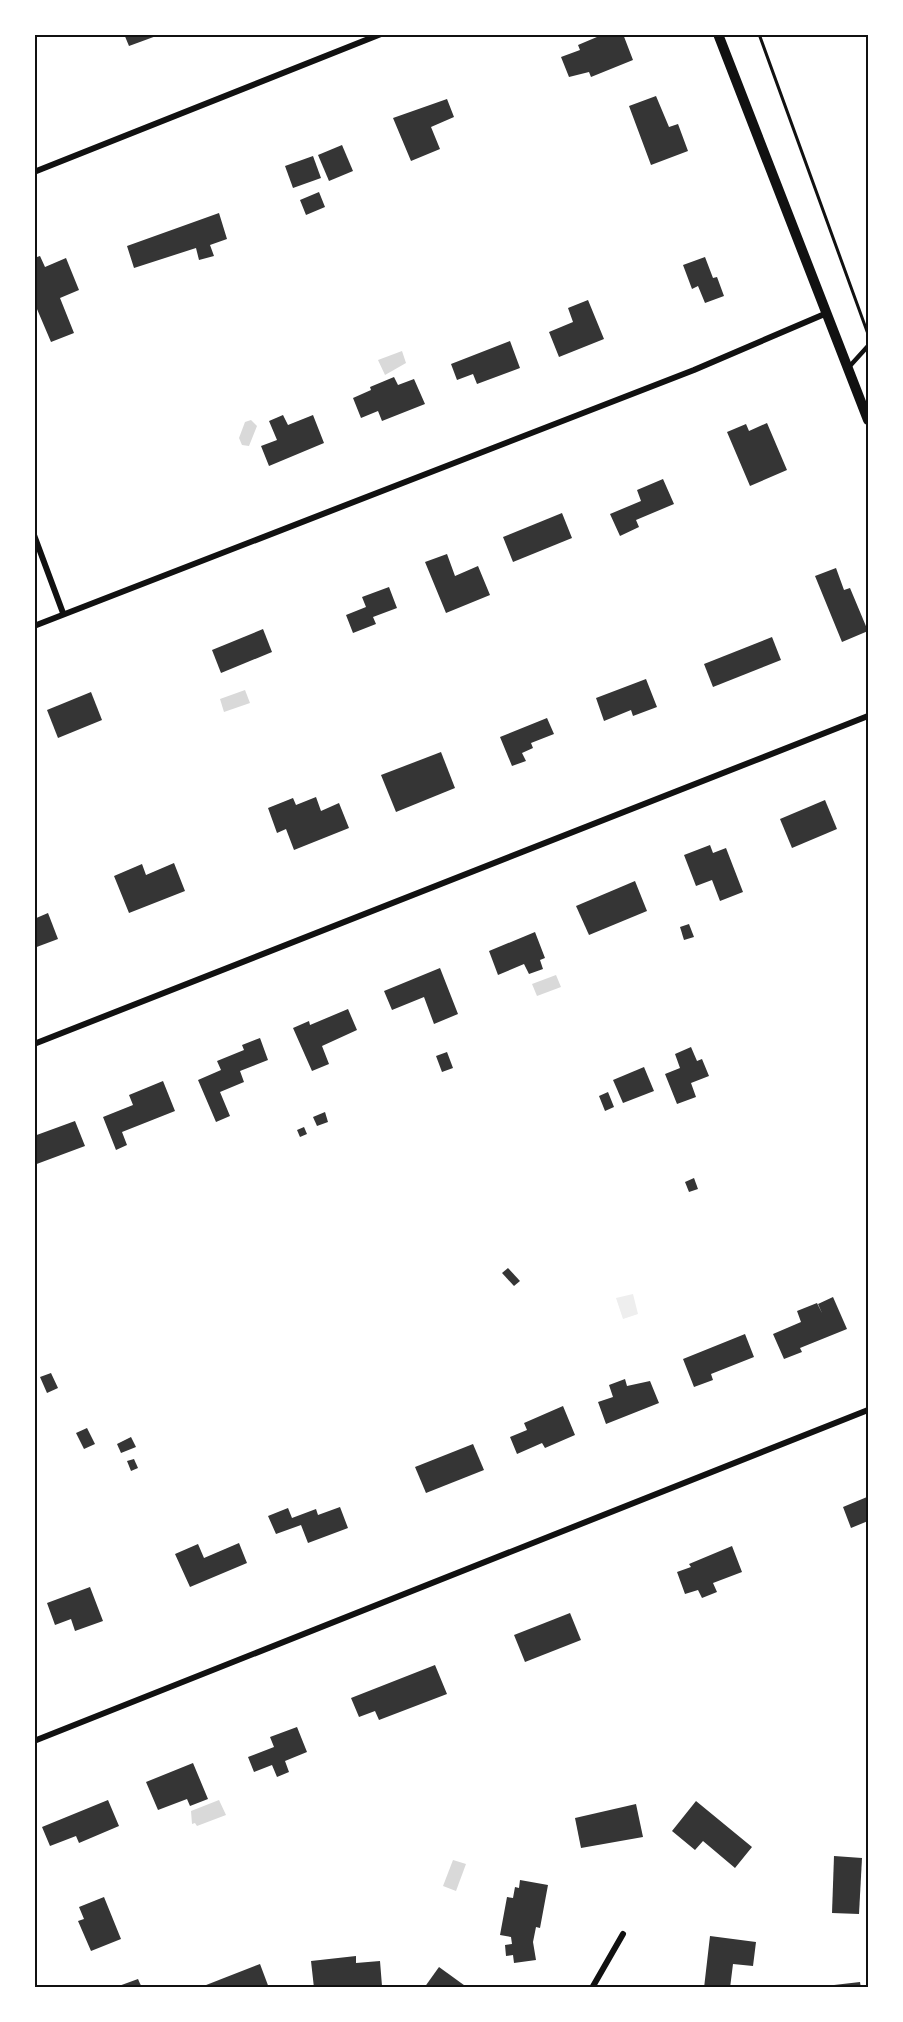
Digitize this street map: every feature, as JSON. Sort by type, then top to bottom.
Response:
[{"type":"street","points":[[34,172],[381,34]]},
{"type":"street","points":[[718,34],[868,420]]},
{"type":"street","points":[[34,626],[694,370],[827,314]]},
{"type":"street","points":[[34,535],[63,614]]},
{"type":"street","points":[[34,1044],[868,716]]},
{"type":"street","points":[[34,1741],[868,1410]]},
{"type":"street","points":[[591,1988],[623,1934]]},
{"type":"lane","points":[[849,367],[868,346]]},
{"type":"path","points":[[759,34],[868,334]]},
{"type":"shaded area","points":[[402,351],[406,363],[385,375],[378,360]]},
{"type":"shaded area","points":[[251,420],[257,426],[249,446],[242,445],[239,438],[245,422]]},
{"type":"shaded area","points":[[245,690],[250,703],[224,712],[220,699]]},
{"type":"shaded area","points":[[556,975],[561,987],[537,996],[532,984]]},
{"type":"shaded area","points":[[633,1294],[638,1314],[623,1319],[616,1298]]},
{"type":"shaded area","points":[[219,1800],[226,1815],[197,1826],[195,1823],[192,1824],[191,1811]]},
{"type":"shaded area","points":[[453,1860],[466,1864],[456,1891],[443,1886]]},
{"type":"building","points":[[124,34],[159,34],[159,35],[129,46]]},
{"type":"building","points":[[604,34],[623,34],[633,60],[591,77],[589,72],[569,77],[561,57],[580,50],[578,45]]},
{"type":"building","points":[[656,96],[669,127],[678,124],[688,151],[651,165],[629,106]]},
{"type":"building","points":[[447,99],[454,117],[431,127],[440,149],[411,161],[393,118]]},
{"type":"building","points":[[342,145],[353,171],[329,181],[318,155]]},
{"type":"building","points":[[313,156],[321,178],[293,188],[285,166]]},
{"type":"building","points":[[319,192],[325,207],[306,215],[300,200]]},
{"type":"building","points":[[219,213],[227,239],[210,245],[214,256],[199,260],[196,248],[134,268],[127,246]]},
{"type":"building","points":[[40,256],[45,267],[66,258],[79,290],[60,298],[74,333],[51,342],[34,302],[34,258]]},
{"type":"building","points":[[705,257],[713,278],[717,277],[724,296],[705,303],[698,286],[692,289],[683,265]]},
{"type":"building","points":[[588,300],[604,339],[559,357],[549,332],[573,322],[568,308]]},
{"type":"building","points":[[510,341],[520,368],[477,384],[473,374],[457,380],[451,364]]},
{"type":"building","points":[[394,377],[398,385],[414,379],[425,404],[382,421],[378,411],[361,418],[353,398],[371,390],[370,387]]},
{"type":"building","points":[[283,415],[288,425],[313,415],[324,443],[269,466],[261,446],[277,440],[269,421]]},
{"type":"building","points":[[767,423],[787,470],[750,486],[727,432],[746,424],[749,431]]},
{"type":"building","points":[[663,479],[674,504],[636,520],[639,527],[620,536],[610,514],[641,501],[637,490]]},
{"type":"building","points":[[562,513],[572,538],[513,562],[503,537]]},
{"type":"building","points":[[447,554],[455,576],[478,566],[490,595],[446,613],[425,562]]},
{"type":"building","points":[[836,568],[844,590],[850,588],[868,631],[842,642],[815,576]]},
{"type":"building","points":[[389,587],[397,608],[373,617],[376,624],[353,633],[346,615],[366,607],[362,597]]},
{"type":"building","points":[[263,629],[272,652],[221,673],[212,650]]},
{"type":"building","points":[[772,637],[781,660],[713,687],[704,664]]},
{"type":"building","points":[[646,679],[657,707],[633,716],[631,710],[604,721],[596,698]]},
{"type":"building","points":[[91,692],[102,720],[58,738],[47,710]]},
{"type":"building","points":[[547,718],[554,734],[531,743],[533,748],[522,753],[526,761],[512,766],[500,737]]},
{"type":"building","points":[[441,752],[455,788],[396,812],[381,775]]},
{"type":"building","points":[[316,797],[321,811],[339,803],[349,828],[294,850],[286,829],[277,833],[268,808],[293,798],[296,805]]},
{"type":"building","points":[[825,800],[837,829],[792,848],[780,819]]},
{"type":"building","points":[[710,845],[713,853],[726,848],[743,892],[720,901],[712,880],[696,886],[684,855]]},
{"type":"building","points":[[174,863],[185,891],[129,913],[114,876],[142,864],[146,875]]},
{"type":"building","points":[[635,881],[647,911],[589,935],[576,906]]},
{"type":"building","points":[[48,913],[58,939],[34,948],[34,919]]},
{"type":"building","points":[[689,924],[694,937],[684,940],[680,927]]},
{"type":"building","points":[[535,932],[545,958],[540,960],[543,969],[529,974],[524,964],[498,975],[489,951]]},
{"type":"building","points":[[440,968],[458,1014],[434,1024],[424,997],[392,1010],[384,991]]},
{"type":"building","points":[[348,1009],[357,1030],[322,1046],[329,1064],[312,1071],[293,1028],[309,1021],[310,1025]]},
{"type":"building","points":[[260,1038],[268,1060],[240,1071],[244,1082],[220,1092],[230,1116],[216,1122],[198,1080],[221,1070],[217,1061],[244,1050],[242,1045]]},
{"type":"building","points":[[691,1047],[697,1061],[702,1059],[709,1076],[691,1083],[696,1097],[677,1104],[665,1074],[680,1068],[675,1054]]},
{"type":"building","points":[[447,1052],[453,1068],[442,1072],[436,1056]]},
{"type":"building","points":[[644,1067],[654,1091],[623,1103],[613,1080]]},
{"type":"building","points":[[163,1081],[175,1111],[122,1132],[127,1145],[116,1150],[103,1117],[133,1105],[129,1095]]},
{"type":"building","points":[[608,1092],[614,1107],[605,1111],[599,1096]]},
{"type":"building","points":[[325,1112],[328,1122],[317,1126],[313,1117]]},
{"type":"building","points":[[75,1121],[85,1146],[34,1165],[34,1136]]},
{"type":"building","points":[[304,1127],[307,1134],[300,1137],[297,1130]]},
{"type":"building","points":[[694,1178],[698,1189],[689,1192],[685,1182]]},
{"type":"building","points":[[508,1268],[520,1281],[514,1286],[502,1273]]},
{"type":"building","points":[[833,1297],[847,1329],[800,1348],[802,1352],[784,1359],[773,1334],[801,1322],[797,1311],[817,1303],[822,1313],[818,1304]]},
{"type":"building","points":[[745,1334],[754,1357],[711,1374],[713,1380],[694,1387],[683,1359]]},
{"type":"building","points":[[51,1373],[58,1388],[47,1393],[40,1377]]},
{"type":"building","points":[[625,1379],[627,1386],[650,1381],[659,1403],[606,1424],[598,1402],[613,1397],[609,1385]]},
{"type":"building","points":[[563,1406],[575,1435],[545,1448],[542,1443],[517,1454],[510,1437],[527,1430],[524,1423]]},
{"type":"building","points":[[87,1428],[95,1444],[84,1449],[76,1433]]},
{"type":"building","points":[[131,1437],[136,1447],[121,1453],[117,1444]]},
{"type":"building","points":[[473,1444],[484,1470],[426,1493],[415,1467]]},
{"type":"building","points":[[134,1459],[138,1468],[131,1471],[127,1461]]},
{"type":"building","points":[[868,1493],[868,1521],[851,1528],[843,1507],[867,1497]]},
{"type":"building","points":[[340,1507],[348,1528],[308,1543],[301,1525],[276,1534],[268,1516],[288,1508],[292,1518],[316,1509],[318,1515]]},
{"type":"building","points":[[239,1543],[247,1563],[190,1587],[175,1554],[198,1544],[204,1558]]},
{"type":"building","points":[[732,1546],[742,1572],[713,1583],[717,1592],[702,1598],[698,1590],[685,1594],[677,1572],[691,1567],[689,1564]]},
{"type":"building","points":[[90,1587],[103,1621],[75,1631],[71,1619],[55,1625],[47,1603]]},
{"type":"building","points":[[570,1613],[581,1640],[525,1662],[514,1635]]},
{"type":"building","points":[[435,1665],[447,1694],[379,1720],[375,1711],[359,1717],[351,1698]]},
{"type":"building","points":[[297,1727],[307,1752],[285,1761],[289,1772],[277,1777],[272,1765],[254,1772],[248,1757],[274,1747],[270,1737]]},
{"type":"building","points":[[193,1763],[208,1799],[190,1806],[187,1799],[158,1810],[146,1782]]},
{"type":"building","points":[[108,1800],[119,1826],[79,1843],[76,1836],[50,1846],[42,1827]]},
{"type":"building","points":[[696,1801],[752,1847],[735,1868],[703,1841],[695,1850],[672,1831]]},
{"type":"building","points":[[636,1804],[643,1837],[581,1848],[575,1818]]},
{"type":"building","points":[[834,1856],[862,1858],[859,1914],[832,1913]]},
{"type":"building","points":[[520,1880],[548,1885],[540,1928],[536,1927],[533,1942],[536,1960],[514,1963],[513,1955],[506,1956],[505,1945],[512,1944],[511,1937],[500,1935],[507,1897],[513,1898],[515,1887],[519,1888]]},
{"type":"building","points":[[104,1897],[121,1939],[91,1951],[78,1921],[84,1919],[79,1907]]},
{"type":"building","points":[[710,1936],[756,1942],[753,1966],[733,1964],[730,1988],[704,1988]]},
{"type":"building","points":[[356,1956],[356,1963],[380,1961],[382,1986],[314,1988],[311,1961]]},
{"type":"building","points":[[260,1964],[269,1988],[201,1987]]},
{"type":"building","points":[[439,1967],[468,1988],[424,1988]]},
{"type":"building","points":[[138,1979],[142,1988],[116,1988],[116,1987]]},
{"type":"building","points":[[860,1982],[861,1988],[834,1988],[834,1985]]}]
